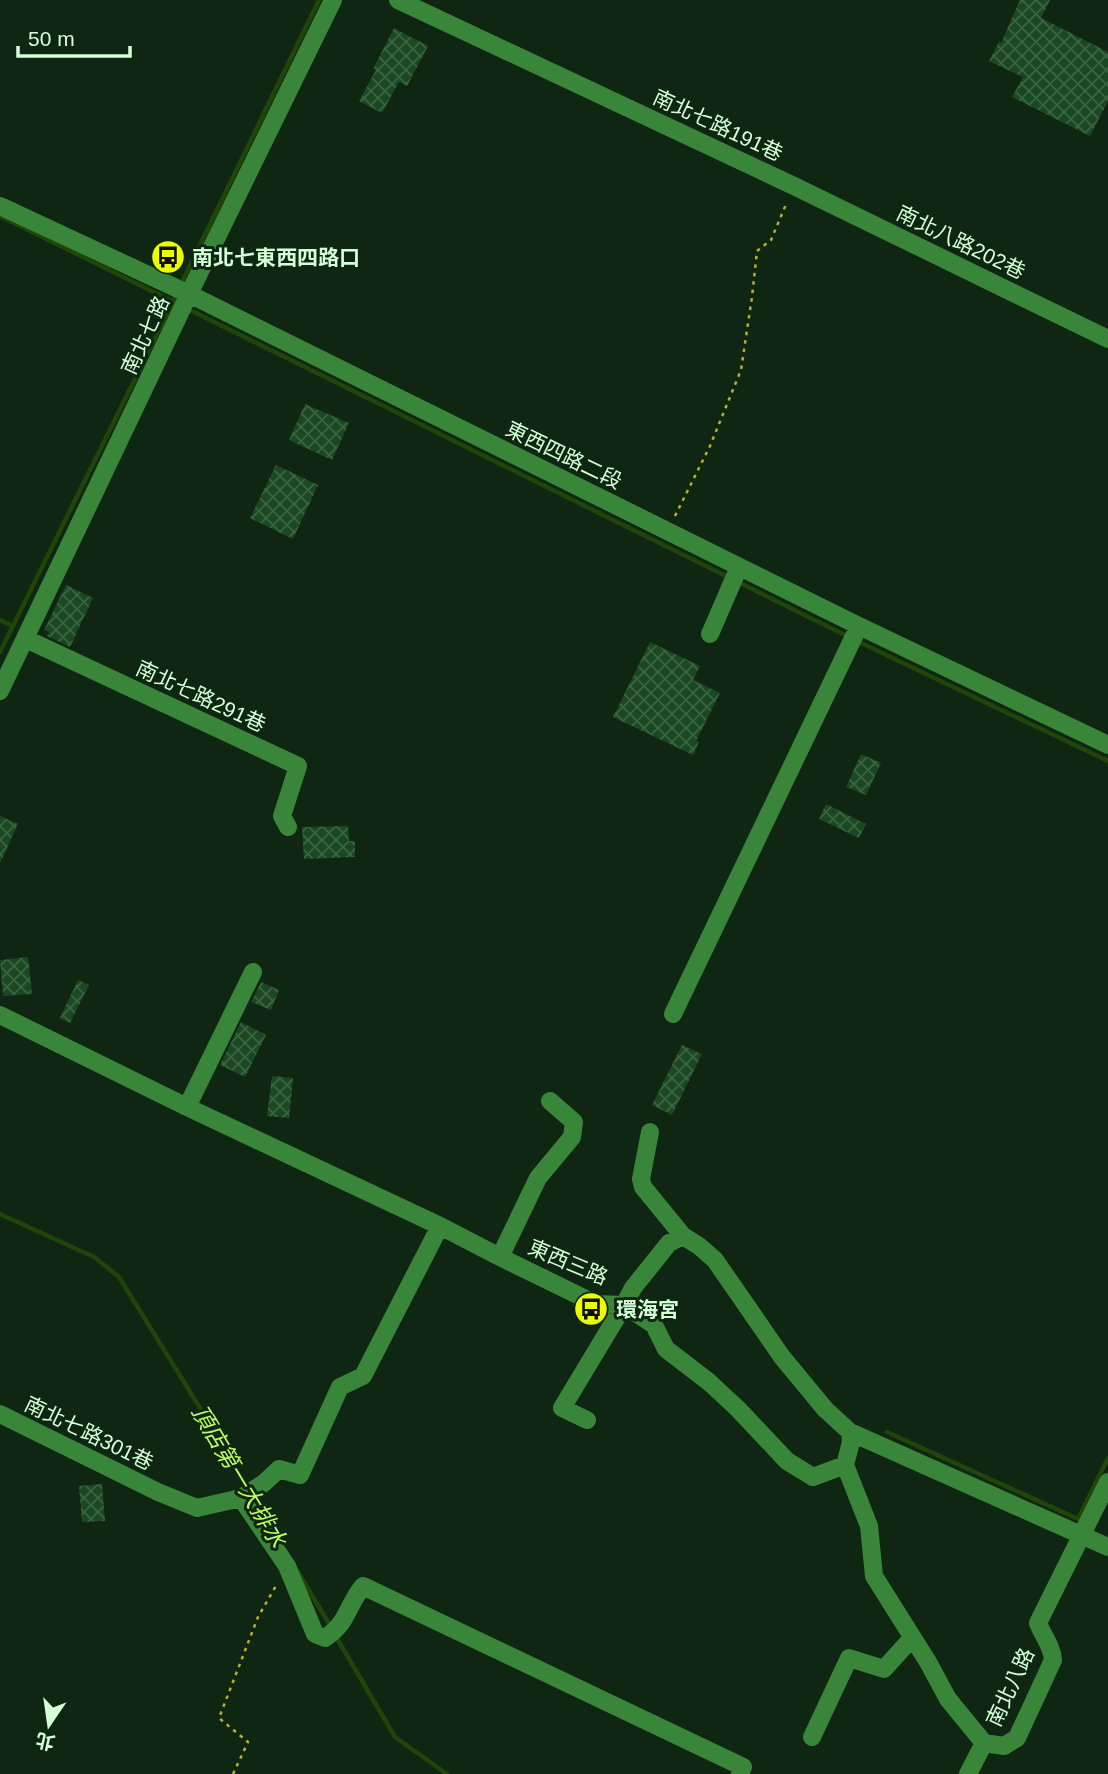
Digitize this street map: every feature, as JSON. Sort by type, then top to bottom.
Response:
[{"type":"street","name":"南北七路","points":[[0,691],[332,0]]},
{"type":"street","name":"南北七路191巷","points":[[398,0],[793,186]]},
{"type":"street","name":"南北八路202巷","points":[[793,186],[1108,339]]},
{"type":"street","name":"東西四路二段","points":[[0,205],[189,294],[667,532],[1108,745]]},
{"type":"street","points":[[710,634],[739,567]]},
{"type":"street","points":[[673,1014],[859,626]]},
{"type":"street","name":"南北七路291巷","points":[[26,639],[298,766],[282,816],[288,827]]},
{"type":"street","points":[[187,1107],[253,972]]},
{"type":"street","name":"東西三路","points":[[0,1015],[440,1226],[596,1304],[624,1305],[634,1287],[669,1243],[684,1236]]},
{"type":"street","points":[[500,1257],[538,1178],[572,1137],[574,1122],[550,1101]]},
{"type":"street","points":[[650,1132],[641,1179],[643,1187],[684,1236],[715,1260],[782,1357],[825,1409],[850,1432],[1108,1547]]},
{"type":"street","points":[[440,1226],[363,1376],[340,1387],[300,1475],[279,1469],[241,1498],[287,1566],[315,1634],[325,1638],[338,1629],[363,1586],[743,1767],[740,1774]]},
{"type":"street","points":[[587,1420],[562,1408],[624,1305],[654,1325],[666,1349],[709,1382],[787,1461],[813,1477],[845,1465]]},
{"type":"street","name":"南北七路301巷","points":[[0,1414],[158,1492],[197,1508],[241,1498]]},
{"type":"street","points":[[850,1432],[851,1441],[845,1465],[869,1526],[874,1576],[948,1699],[984,1742]]},
{"type":"street","name":"南北八路","points":[[968,1774],[984,1742],[1004,1746],[1017,1738],[1053,1660],[1053,1650],[1038,1623],[1108,1482]]},
{"type":"street","points":[[812,1737],[849,1658],[884,1669],[912,1638]]},
{"type":"path","name":"南北七路191巷","points":[[667,532],[710,446],[741,370],[757,251],[771,240],[793,186]]},
{"type":"path","points":[[233,1774],[248,1742],[219,1718],[258,1617],[287,1566]]},
{"type":"building","points":[[1020,0],[1050,0],[1041,18],[1108,52],[1108,101],[1090,136],[1012,97],[1023,77],[989,61],[999,42],[1001,43]]},
{"type":"building","points":[[394,28],[428,46],[407,86],[399,82],[382,113],[359,101]]},
{"type":"building","points":[[305,404],[349,423],[332,460],[289,440]]},
{"type":"building","points":[[276,465],[318,485],[293,539],[250,518]]},
{"type":"building","points":[[66,585],[93,598],[70,647],[47,636],[49,632],[44,630]]},
{"type":"building","points":[[650,642],[700,666],[693,680],[720,693],[696,741],[699,742],[693,755],[613,717]]},
{"type":"building","points":[[861,754],[881,763],[866,795],[846,787]]},
{"type":"building","points":[[826,804],[866,824],[859,838],[819,819]]},
{"type":"building","points":[[0,816],[18,824],[0,863]]},
{"type":"building","points":[[348,826],[349,841],[355,841],[355,857],[304,859],[302,827]]},
{"type":"building","points":[[28,957],[32,994],[3,996],[0,960]]},
{"type":"building","points":[[78,980],[89,985],[70,1023],[60,1018]]},
{"type":"building","points":[[261,982],[279,990],[271,1010],[251,1002]]},
{"type":"building","points":[[241,1022],[266,1035],[245,1077],[220,1065]]},
{"type":"building","points":[[682,1045],[702,1054],[672,1115],[652,1105]]},
{"type":"building","points":[[272,1076],[293,1078],[289,1118],[267,1116]]},
{"type":"building","points":[[102,1484],[105,1521],[82,1522],[79,1486]]},
{"type":"waterway","points":[[181,284],[319,0]]},
{"type":"waterway","points":[[0,216],[178,304]]},
{"type":"waterway","points":[[0,652],[178,292]]},
{"type":"waterway","points":[[186,308],[730,578]]},
{"type":"waterway","points":[[738,582],[849,637]]},
{"type":"waterway","points":[[0,620],[13,626]]},
{"type":"waterway","points":[[857,641],[1108,761]]},
{"type":"waterway","name":"頂店第一大排水","points":[[0,1214],[94,1257],[119,1277],[250,1489]]},
{"type":"waterway","points":[[887,1432],[1078,1519],[1108,1458]]},
{"type":"waterway","name":"頂店第一大排水","points":[[254,1496],[280,1540]]},
{"type":"waterway","name":"頂店第一大排水","points":[[298,1572],[331,1627]]},
{"type":"waterway","name":"頂店第一大排水","points":[[335,1635],[395,1737],[447,1774]]},
{"type":"place","name":"南北七東西四路口","points":[[168,257]]},
{"type":"place","name":"環海宮","points":[[591,1309]]}]
